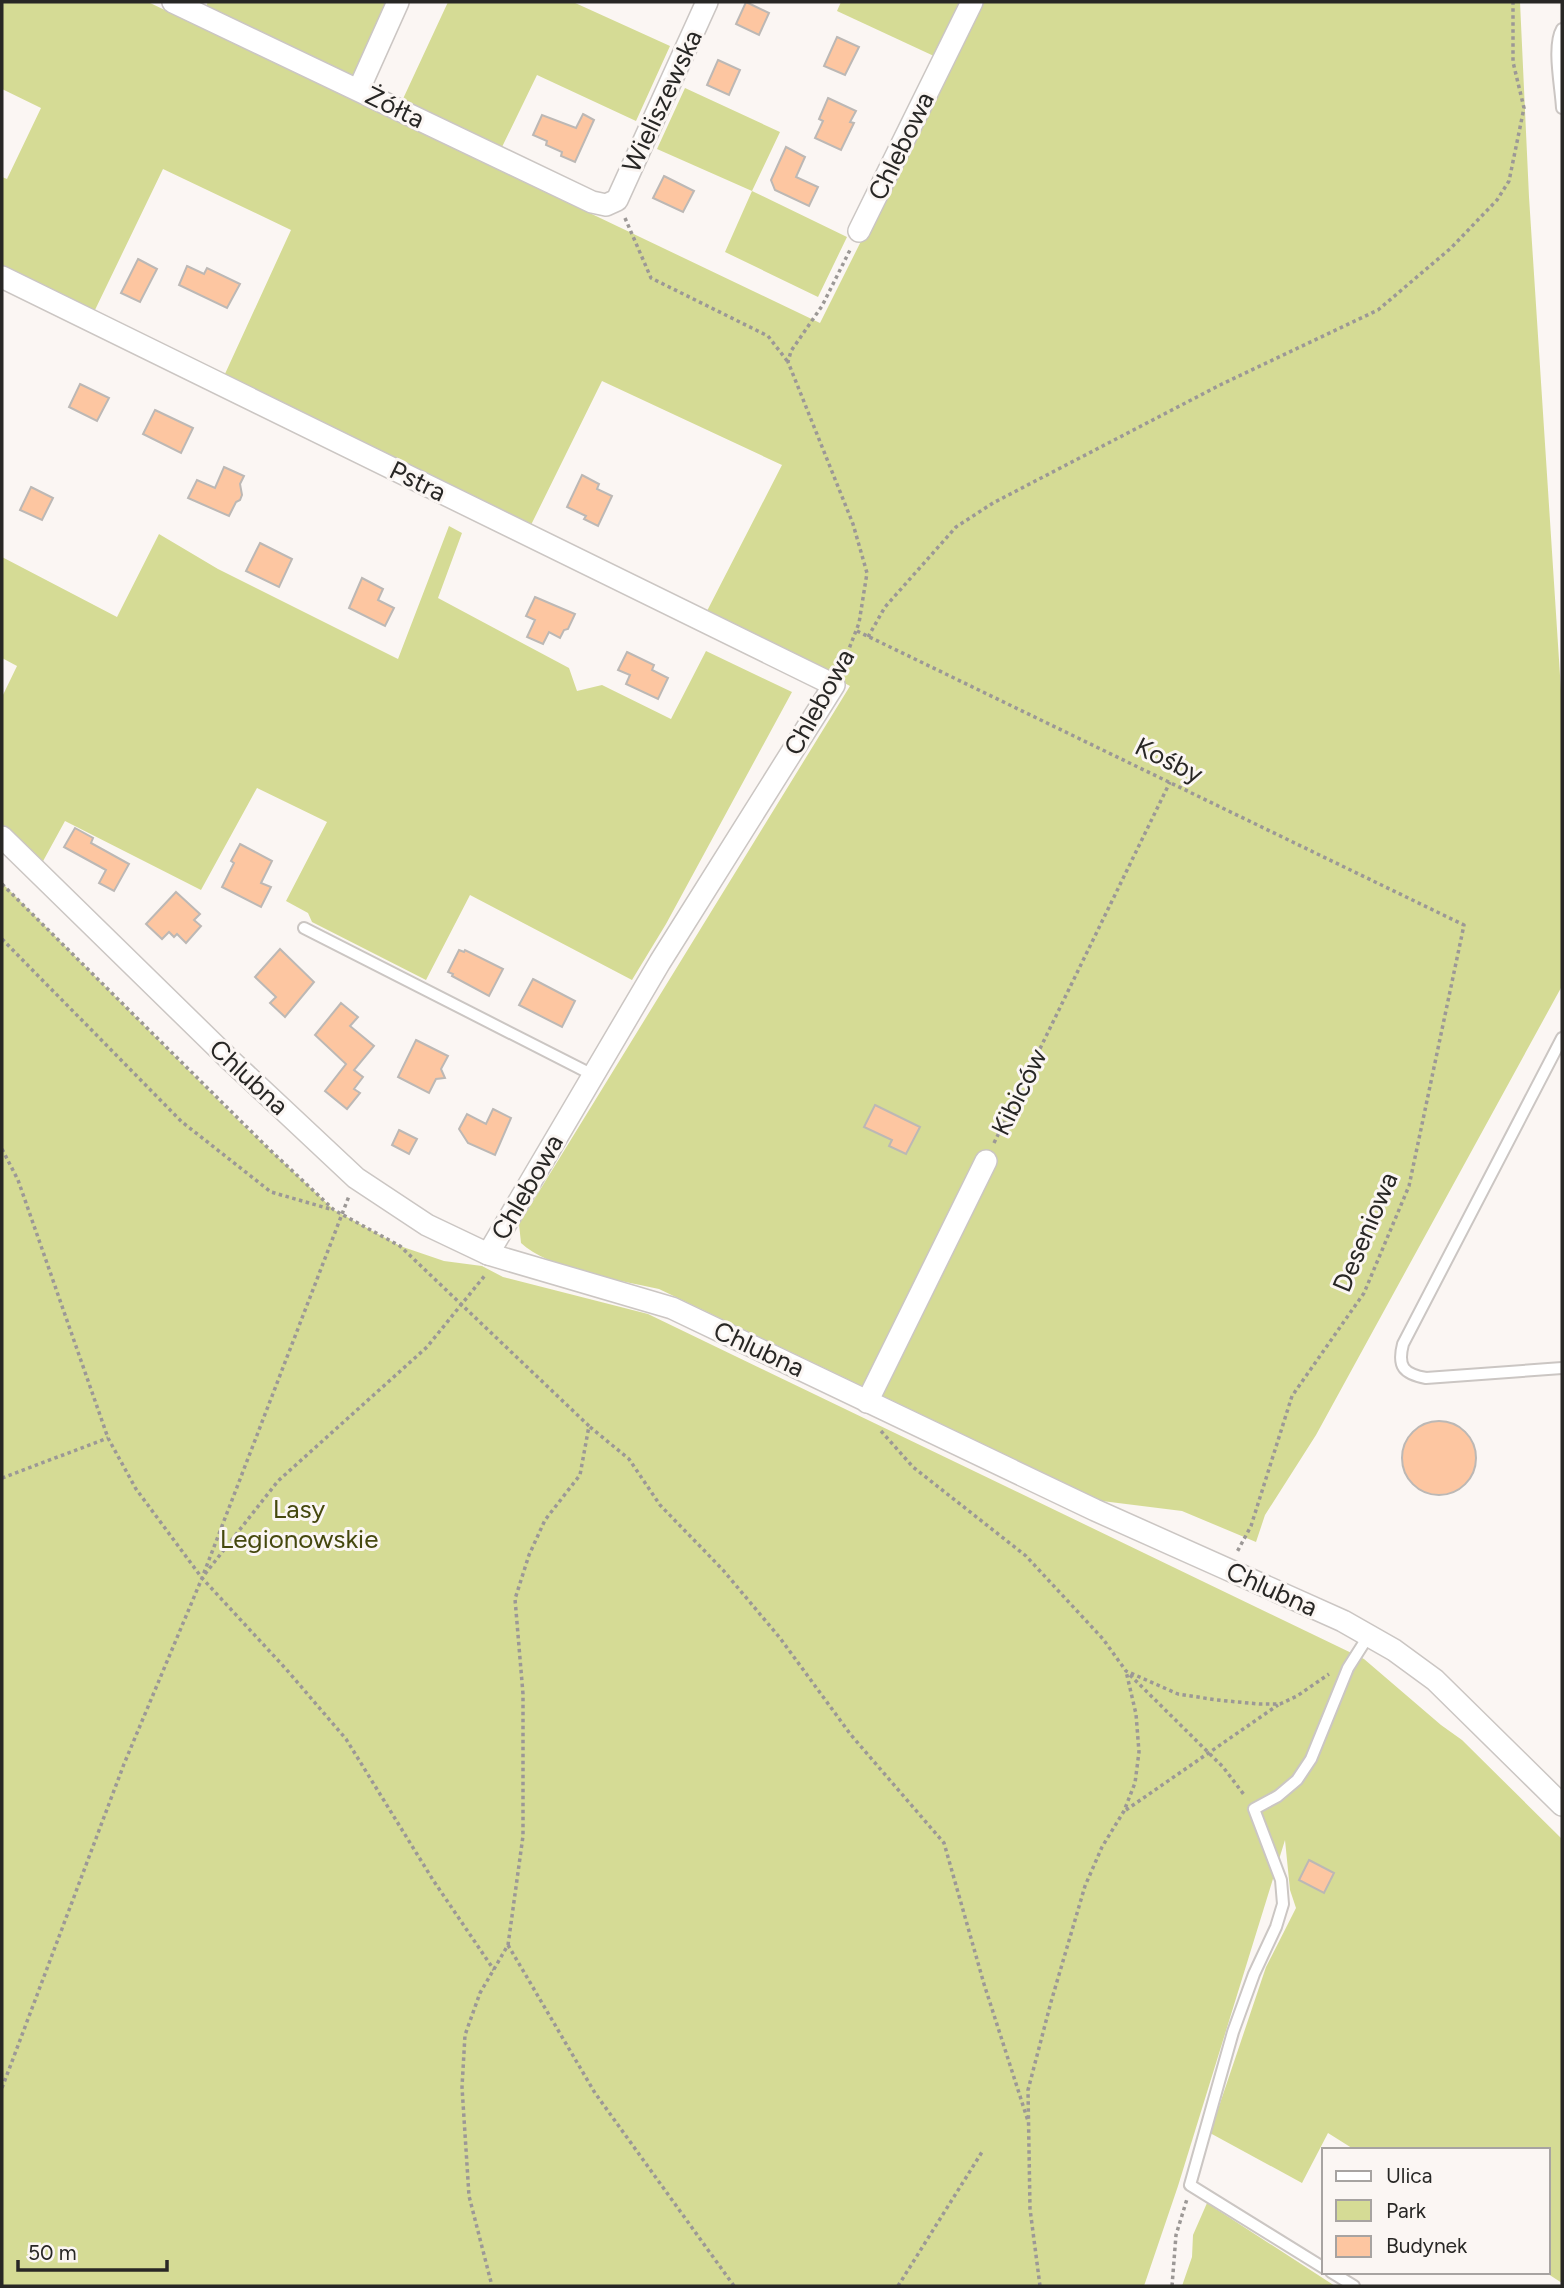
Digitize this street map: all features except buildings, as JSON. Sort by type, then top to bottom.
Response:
[{"type":"street","name":"Żółta","points":[[173,2],[592,202],[606,205],[617,200]]},
{"type":"street","points":[[359,89],[398,2]]},
{"type":"street","name":"Wieliszewska","points":[[617,200],[707,2]]},
{"type":"street","name":"Chlebowa","points":[[859,231],[972,2]]},
{"type":"street","name":"Pstra","points":[[2,277],[834,685]]},
{"type":"street","name":"Chlebowa","points":[[494,1255],[593,1075],[660,962],[834,685]]},
{"type":"street","name":"Chlubna","points":[[2,837],[229,1059],[356,1178],[427,1225],[494,1255],[672,1308],[1095,1510],[1314,1607],[1369,1635],[1405,1657],[1435,1681],[1562,1805]]},
{"type":"street","name":"Kibiców","points":[[867,1402],[986,1161]]},
{"type":"lane","points":[[1562,29],[1558,49],[1562,108]]},
{"type":"lane","points":[[304,928],[593,1075]]},
{"type":"lane","points":[[1562,1038],[1403,1344],[1400,1356],[1402,1367],[1411,1375],[1426,1378],[1562,1368]]},
{"type":"lane","points":[[1322,2267],[1190,2185],[1233,2032],[1283,1904],[1281,1880],[1254,1809],[1278,1796],[1297,1780],[1311,1759],[1348,1668],[1369,1635]]},
{"type":"lane","points":[[1334,2274],[1354,2286]]},
{"type":"path","points":[[868,637],[885,607],[956,527],[993,503],[1208,391],[1378,310],[1451,248],[1497,200],[1508,181],[1524,108],[1513,62],[1513,2]]},
{"type":"path","points":[[617,200],[652,278],[768,336],[788,362]]},
{"type":"path","name":"Chlebowa","points":[[834,685],[857,631],[867,573],[853,524],[788,362],[791,351],[822,306],[859,231]]},
{"type":"path","name":"Kośby","points":[[857,631],[1464,925]]},
{"type":"path","name":"Kibiców","points":[[986,1161],[1170,782]]},
{"type":"path","points":[[2,884],[334,1210]]},
{"type":"path","name":"Deseniowa","points":[[1227,1569],[1251,1526],[1292,1396],[1364,1293],[1409,1186],[1464,925]]},
{"type":"path","points":[[2,939],[182,1122],[271,1192],[334,1210],[400,1246],[589,1426],[629,1459],[660,1505],[723,1570],[780,1638],[851,1735],[944,1843],[984,1984],[1028,2121]]},
{"type":"path","points":[[2,1149],[18,1180],[108,1438],[136,1489],[202,1578],[346,1739],[433,1880],[494,1970]]},
{"type":"path","points":[[2,2088],[124,1764],[202,1578],[356,1178]]},
{"type":"path","points":[[202,1578],[278,1481],[427,1347],[462,1305],[494,1255]]},
{"type":"path","points":[[492,2286],[469,2196],[462,2087],[465,2035],[480,1993],[509,1945],[523,1836],[523,1694],[515,1599],[545,1520],[580,1475],[589,1426]]},
{"type":"path","points":[[878,1428],[913,1467],[1026,1556],[1103,1639],[1126,1671],[1223,1768],[1254,1809]]},
{"type":"path","points":[[2,1478],[108,1438]]},
{"type":"path","points":[[1124,1811],[1209,1755],[1256,1719],[1297,1696],[1357,1654]]},
{"type":"path","points":[[1040,2286],[1030,2209],[1028,2090],[1085,1886],[1102,1847],[1124,1811],[1135,1783],[1139,1752],[1136,1714],[1126,1671]]},
{"type":"path","points":[[1126,1671],[1178,1694],[1217,1700],[1280,1704]]},
{"type":"path","points":[[509,1945],[595,2093],[734,2286]]},
{"type":"path","points":[[898,2286],[982,2152]]},
{"type":"path","points":[[1172,2286],[1176,2235],[1185,2213],[1190,2185]]},
{"type":"green space","points":[[2,2],[148,2],[820,323],[981,2],[1520,2],[1529,197],[1562,706],[1562,986],[1316,1435],[1265,1515],[1256,1542],[1182,1511],[1102,1501],[659,1289],[567,1267],[533,1252],[521,1243],[519,1224],[850,686],[707,611],[782,465],[602,381],[530,527],[224,376],[291,230],[163,169],[94,312],[2,266],[2,177],[7,179],[41,108],[2,89]]},
{"type":"green space","points":[[208,2],[388,2],[353,77],[206,6]]},
{"type":"green space","points":[[448,2],[573,2],[670,46],[636,121],[537,75],[502,147],[402,101]]},
{"type":"green space","points":[[841,2],[963,2],[936,57],[837,11]]},
{"type":"green space","points":[[685,88],[780,132],[752,191],[657,149]]},
{"type":"green space","points":[[752,191],[847,237],[818,297],[725,252]]},
{"type":"green space","points":[[449,526],[462,533],[438,598],[569,668],[577,691],[602,685],[671,719],[706,651],[792,692],[666,924],[632,980],[470,895],[426,980],[312,922],[308,913],[286,901],[327,822],[257,788],[201,890],[65,821],[42,863],[2,824],[2,697],[17,666],[2,658],[2,557],[117,617],[159,534],[218,569],[398,659]]},
{"type":"green space","name":"Lasy Legionowskie","points":[[2,883],[239,1121],[334,1210],[400,1246],[444,1261],[482,1266],[503,1277],[648,1314],[1364,1659],[1462,1740],[1562,1839],[1562,2283],[1548,2274],[1550,2148],[1352,2148],[1328,2133],[1302,2183],[1210,2133],[1266,1967],[1296,1908],[1290,1890],[1285,1840],[1178,2186],[1144,2286],[2,2286]]},
{"type":"green space","points":[[1207,2203],[1335,2286],[1182,2286],[1192,2257],[1193,2235]]}]
